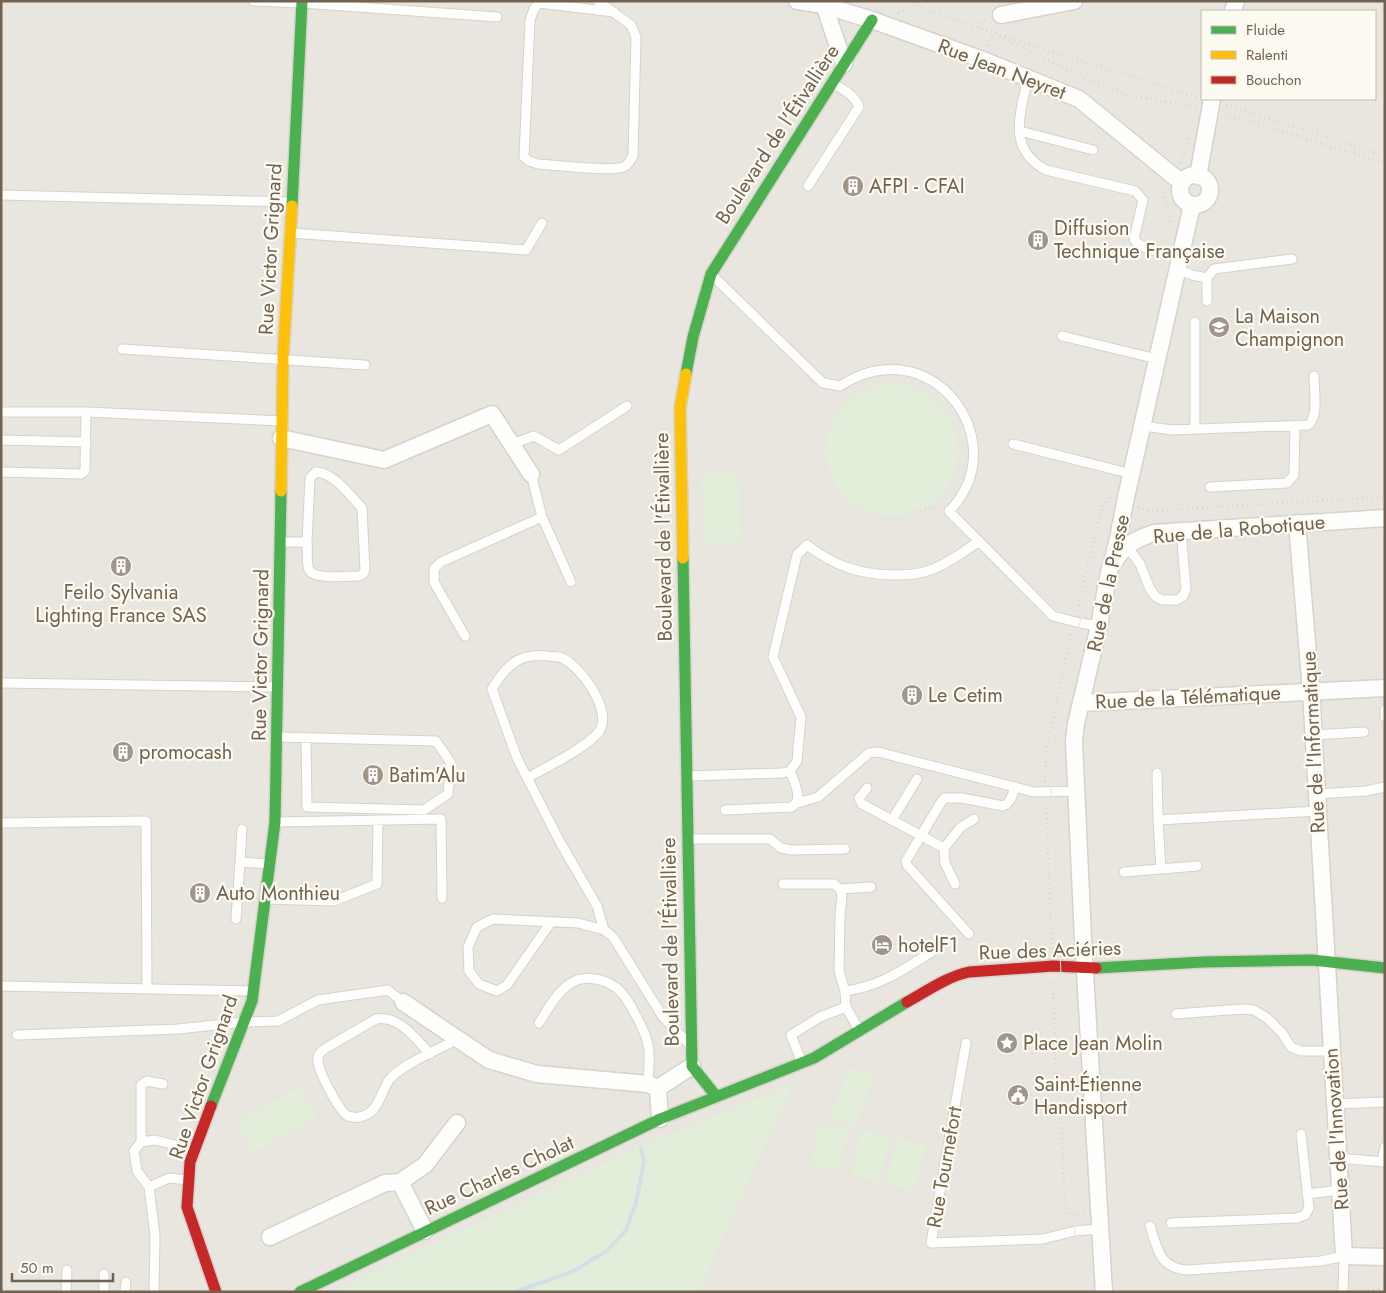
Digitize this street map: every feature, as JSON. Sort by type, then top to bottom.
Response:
[{"type":"street","name":"Rue Jean Neyret","points":[[797,1],[824,5],[872,20],[1079,99],[1182,182]]},
{"type":"street","points":[[1001,15],[1074,1]]},
{"type":"street","name":"Rue Victor Grignard","points":[[216,1292],[187,1207],[190,1162],[252,1001],[275,822],[283,358],[302,2]]},
{"type":"street","points":[[824,5],[844,64]]},
{"type":"street","name":"Boulevard de l'Étivallière","points":[[716,1096],[692,1066],[680,408],[693,337],[711,274],[872,20]]},
{"type":"street","points":[[1198,176],[1208,104]]},
{"type":"street","points":[[1198,176],[1203,177],[1209,185],[1210,195],[1204,203],[1192,205],[1182,198],[1180,188],[1182,182],[1188,177],[1198,176]]},
{"type":"street","name":"Rue de la Presse","points":[[1102,1290],[1074,741],[1109,572],[1192,205]]},
{"type":"street","points":[[281,438],[384,460],[492,414],[531,474]]},
{"type":"street","name":"Rue de la Robotique","points":[[1109,572],[1126,545],[1154,533],[1385,518]]},
{"type":"street","name":"Rue de l'Informatique","points":[[1297,523],[1311,691],[1325,960]]},
{"type":"street","name":"Rue de la Télématique","points":[[1082,703],[1385,688]]},
{"type":"street","name":"Rue des Aciéries","points":[[716,1096],[814,1058],[904,1003],[956,975],[969,972],[1053,966],[1105,968],[1203,962],[1325,960],[1385,968]]},
{"type":"street","name":"Rue de l'Innovation","points":[[1325,960],[1344,1256]]},
{"type":"street","points":[[403,1002],[488,1060],[537,1074],[653,1086],[692,1066]]},
{"type":"street","points":[[653,1086],[660,1120]]},
{"type":"street","name":"Rue Charles Cholat","points":[[300,1292],[660,1120],[716,1096]]},
{"type":"street","points":[[270,1237],[385,1183],[400,1182],[425,1165],[457,1123]]},
{"type":"street","points":[[400,1182],[425,1231]]},
{"type":"street","points":[[1344,1256],[1385,1257]]},
{"type":"lane","points":[[253,1],[302,2],[497,17]]},
{"type":"lane","points":[[598,1],[614,12],[631,25],[636,37],[633,156],[623,168],[607,169],[538,164],[529,161],[524,157],[530,20],[534,9],[540,3],[614,12]]},
{"type":"lane","points":[[1028,78],[1020,111],[1020,142],[1027,156],[1036,165],[1046,170],[1135,190],[1143,200],[1134,239],[1136,243],[1179,262],[1192,276],[1207,278]]},
{"type":"lane","points":[[808,186],[859,107],[858,102],[847,92],[832,83]]},
{"type":"lane","points":[[1020,131],[1093,150]]},
{"type":"lane","points":[[1,195],[292,202]]},
{"type":"lane","points":[[291,233],[526,250],[542,223]]},
{"type":"lane","points":[[1207,301],[1207,278],[1214,269],[1292,259]]},
{"type":"lane","points":[[711,274],[823,383],[840,386],[867,372],[884,369],[900,370],[918,374],[934,381],[948,392],[959,405],[966,418],[974,446],[971,475],[959,500],[949,511],[1053,616],[1098,626]]},
{"type":"lane","points":[[1195,322],[1195,429]]},
{"type":"lane","points":[[1062,336],[1157,359]]},
{"type":"lane","points":[[122,349],[283,358],[365,365]]},
{"type":"lane","points":[[1142,426],[1172,430],[1308,425],[1312,422],[1314,416],[1314,376]]},
{"type":"lane","points":[[512,444],[534,436],[559,450],[627,406]]},
{"type":"lane","points":[[1,412],[86,412],[282,421]]},
{"type":"lane","points":[[1,472],[81,474],[85,471],[86,412]]},
{"type":"lane","points":[[1210,487],[1287,484],[1294,475],[1295,426]]},
{"type":"lane","points":[[1,440],[86,442]]},
{"type":"lane","points":[[1013,444],[1132,474]]},
{"type":"lane","points":[[316,472],[324,473],[362,508],[365,568],[363,574],[359,576],[320,576],[312,574],[308,569],[307,542],[310,478],[316,472]]},
{"type":"lane","points":[[531,474],[542,516],[571,582]]},
{"type":"lane","points":[[465,636],[434,582],[434,570],[441,562],[542,516]]},
{"type":"lane","points":[[1126,545],[1135,555],[1150,589],[1156,597],[1162,600],[1177,600],[1183,596],[1186,589],[1181,531]]},
{"type":"lane","points":[[686,776],[782,773],[790,771],[797,761],[800,717],[773,657],[797,555],[807,545],[822,556],[858,572],[880,575],[912,575],[932,570],[950,561],[979,540]]},
{"type":"lane","points":[[280,542],[307,542]]},
{"type":"lane","points":[[527,778],[582,746],[600,731],[604,720],[600,703],[583,674],[562,658],[537,655],[513,662],[502,672],[492,689],[517,758],[527,778],[560,842],[597,906],[604,930]]},
{"type":"lane","points":[[1,683],[278,688]]},
{"type":"lane","points":[[1385,710],[1385,717]]},
{"type":"lane","points":[[1313,735],[1364,732]]},
{"type":"lane","points":[[277,737],[436,741],[451,763],[448,794],[424,810],[307,807],[306,738]]},
{"type":"lane","points":[[725,810],[792,807],[797,803],[818,797],[868,753],[878,752],[1034,792],[1076,790]]},
{"type":"lane","points":[[790,771],[797,789],[797,803]]},
{"type":"lane","points":[[1157,772],[1161,869]]},
{"type":"lane","points":[[892,820],[917,779]]},
{"type":"lane","points":[[968,934],[907,865],[906,861],[945,798],[962,798],[1003,806],[1007,805],[1010,801],[1015,787]]},
{"type":"lane","points":[[1316,794],[1366,791],[1385,787]]},
{"type":"lane","points":[[868,788],[859,798],[860,801],[921,837],[944,848]]},
{"type":"lane","points":[[1158,820],[1317,811]]},
{"type":"lane","points":[[955,884],[945,863],[944,848],[961,827],[974,818]]},
{"type":"lane","points":[[275,822],[441,819],[442,898]]},
{"type":"lane","points":[[265,899],[334,901],[377,884],[378,820]]},
{"type":"lane","points":[[1,823],[146,821],[147,989]]},
{"type":"lane","points":[[236,919],[242,829]]},
{"type":"lane","points":[[687,839],[770,839],[781,848],[791,850],[845,849]]},
{"type":"lane","points":[[240,862],[270,864]]},
{"type":"lane","points":[[1124,872],[1197,866]]},
{"type":"lane","points":[[783,884],[834,884],[840,889],[842,896],[839,971],[845,991],[846,1007],[859,1030]]},
{"type":"lane","points":[[840,889],[871,887]]},
{"type":"lane","points":[[551,922],[507,985],[497,991],[479,984],[469,971],[468,947],[477,927],[493,919],[551,922],[578,924],[604,930],[614,937],[663,1017],[691,1046]]},
{"type":"lane","points":[[845,991],[883,982],[933,951]]},
{"type":"lane","points":[[540,1023],[552,1002],[566,986],[578,980],[592,978],[611,984],[620,991],[638,1020],[648,1045],[653,1086]]},
{"type":"lane","points":[[1,986],[253,991]]},
{"type":"lane","points":[[17,1035],[178,1029],[244,1022],[278,1021],[318,1000],[388,990],[403,1002]]},
{"type":"lane","points":[[802,1062],[790,1035],[820,1017],[846,1007]]},
{"type":"lane","points":[[1176,1014],[1242,1009],[1254,1010],[1267,1018],[1282,1033],[1291,1047],[1301,1052],[1331,1051]]},
{"type":"lane","points":[[430,1054],[410,1033],[395,1022],[384,1017],[376,1018],[326,1048],[320,1053],[318,1059],[322,1074],[340,1109],[348,1116],[358,1118],[366,1115],[376,1107],[389,1080],[404,1068],[458,1039]]},
{"type":"lane","name":"Rue Tournefort","points":[[966,1043],[931,1243],[1043,1239],[1075,1231],[1098,1221]]},
{"type":"lane","points":[[154,1292],[155,1236],[150,1187],[137,1171],[134,1151],[141,1142],[141,1085],[147,1081],[163,1084]]},
{"type":"lane","points":[[1334,1104],[1385,1102]]},
{"type":"lane","points":[[1171,1222],[1297,1218],[1305,1215],[1309,1208],[1301,1134]]},
{"type":"lane","points":[[141,1142],[155,1140],[195,1150]]},
{"type":"lane","points":[[1338,1158],[1384,1162],[1385,1147]]},
{"type":"lane","points":[[150,1187],[169,1178],[189,1180]]},
{"type":"lane","points":[[1307,1194],[1340,1190]]},
{"type":"lane","points":[[1150,1226],[1160,1256],[1169,1265],[1177,1269],[1188,1270],[1321,1260],[1344,1256],[1343,1291]]},
{"type":"lane","points":[[66,1292],[67,1270]]},
{"type":"lane","points":[[104,1274],[104,1292]]},
{"type":"lane","points":[[125,1292],[126,1282]]},
{"type":"path","points":[[913,1],[915,5],[993,34],[1385,163]]},
{"type":"path","points":[[993,34],[1082,77],[1127,95],[1208,104],[1385,156]]},
{"type":"path","points":[[1098,1221],[1065,1214],[1061,1110],[1055,1058],[1045,792],[1046,750],[1100,512],[1125,502],[1148,511],[1385,497]]},
{"type":"path","points":[[915,512],[933,507],[940,516]]},
{"type":"path","points":[[1343,1291],[1385,1288]]},
{"type":"shaded area","points":[[1,1],[1385,1],[1385,1292],[1,1292]]},
{"type":"green space","points":[[892,384],[905,385],[917,389],[939,403],[953,425],[957,437],[957,463],[953,475],[939,497],[917,511],[905,515],[892,516],[879,515],[867,511],[845,497],[831,475],[827,463],[826,450],[827,437],[831,425],[845,403],[867,389],[879,385]]},
{"type":"green space","points":[[738,473],[741,542],[703,543],[701,474]]},
{"type":"green space","points":[[849,1067],[874,1077],[864,1102],[839,1093]]},
{"type":"green space","points":[[793,1084],[698,1292],[332,1292],[636,1148]]},
{"type":"green space","points":[[300,1087],[317,1119],[253,1152],[236,1121]]},
{"type":"green space","points":[[838,1095],[864,1105],[855,1127],[829,1118]]},
{"type":"green space","points":[[820,1124],[848,1131],[838,1173],[810,1166]]},
{"type":"green space","points":[[862,1130],[890,1137],[879,1183],[851,1176]]},
{"type":"green space","points":[[897,1137],[926,1145],[914,1191],[886,1184]]},
{"type":"waterway","points":[[515,1292],[574,1271],[608,1250],[626,1230],[636,1202],[644,1161],[641,1149]]},
{"type":"tram line","points":[[1087,1292],[1078,1269],[1076,1255],[1051,785],[1055,741],[1063,697],[1092,564],[1098,550],[1107,538],[1124,527],[1144,520],[1385,504]]},
{"type":"tram line","points":[[1100,567],[1106,553],[1115,542],[1127,533],[1141,527]]},
{"type":"tram line","points":[[1084,1262],[1096,1292]]},
{"type":"traffic: fast","points":[[292,206],[302,1]]},
{"type":"traffic: fast","points":[[686,374],[693,337],[711,274],[872,20]]},
{"type":"traffic: fast","points":[[211,1106],[252,1001],[275,822],[281,491]]},
{"type":"traffic: fast","points":[[683,558],[692,1066],[716,1096]]},
{"type":"traffic: fast","points":[[1096,968],[1203,962],[1312,960],[1385,968]]},
{"type":"traffic: fast","points":[[300,1292],[660,1119],[814,1058],[907,1002]]},
{"type":"traffic: slow","points":[[281,491],[283,358],[292,206]]},
{"type":"traffic: slow","points":[[683,558],[680,408],[686,374]]},
{"type":"traffic: jam","points":[[907,1002],[945,981],[969,972],[1053,966],[1096,968]]},
{"type":"traffic: jam","points":[[211,1106],[190,1162],[187,1207],[216,1292]]},
{"type":"place","name":"AFPI - CFAI","points":[[853,186]]},
{"type":"place","name":"Diffusion Technique Française","points":[[1038,240]]},
{"type":"place","name":"La Maison Champignon","points":[[1219,327]]},
{"type":"place","name":"Feilo Sylvania Lighting France SAS","points":[[121,566]]},
{"type":"place","name":"Le Cetim","points":[[912,695]]},
{"type":"place","name":"promocash","points":[[123,752]]},
{"type":"place","name":"Batim'Alu","points":[[373,775]]},
{"type":"place","name":"Auto Monthieu","points":[[200,893]]},
{"type":"place","name":"hotelF1","points":[[882,945]]},
{"type":"place","name":"Place Jean Molin","points":[[1007,1043]]},
{"type":"place","name":"Saint-Étienne Handisport","points":[[1018,1095]]}]
